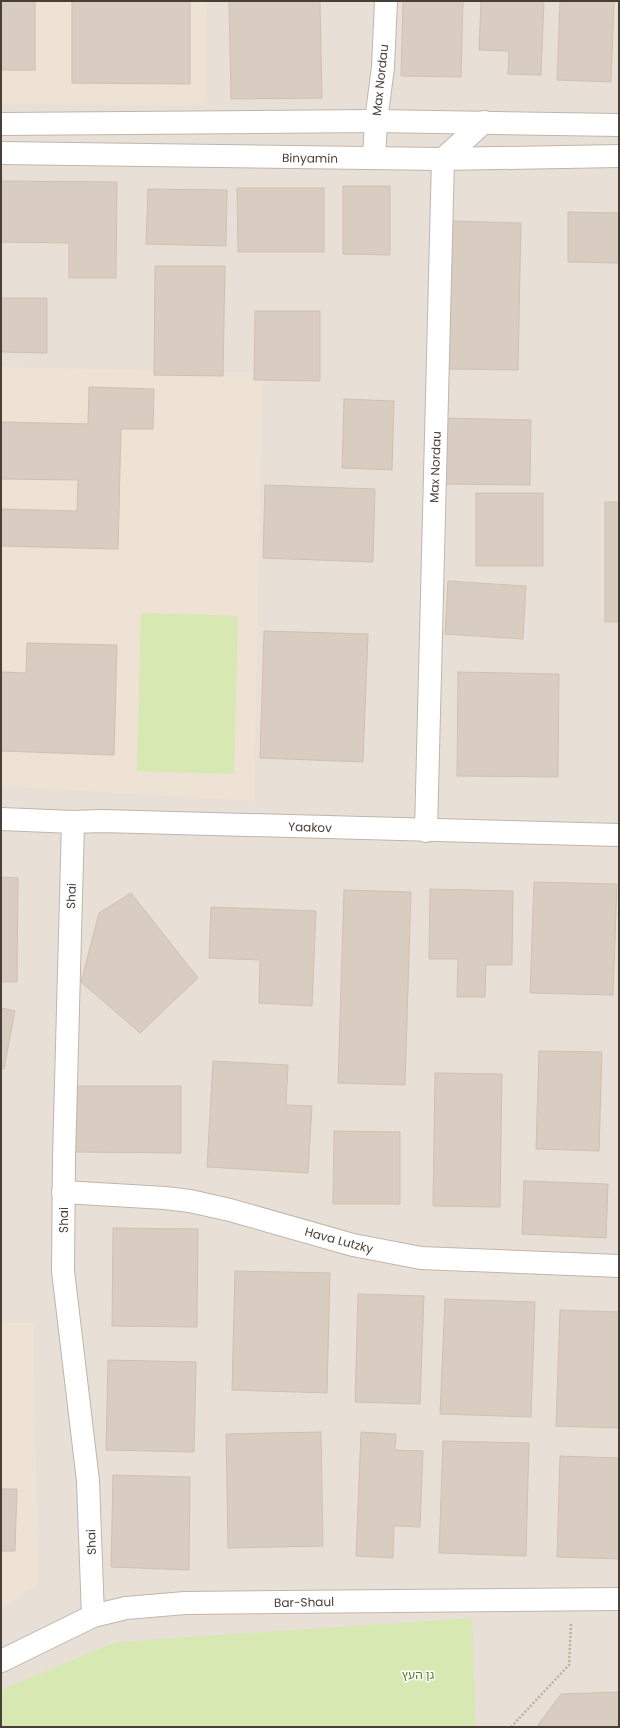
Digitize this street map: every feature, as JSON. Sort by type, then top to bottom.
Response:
[{"type":"street","name":"Max Nordau","points":[[374,158],[376,121],[383,67],[386,1]]},
{"type":"street","points":[[1,124],[376,121],[619,125]]},
{"type":"street","points":[[443,159],[484,122]]},
{"type":"street","name":"Binyamin","points":[[1,153],[443,159],[619,156]]},
{"type":"street","name":"Max Nordau","points":[[426,831],[443,159]]},
{"type":"street","name":"Yaakov","points":[[1,819],[619,835]]},
{"type":"street","name":"Shai","points":[[73,822],[63,1192],[63,1271],[88,1480],[93,1616]]},
{"type":"street","name":"Hava Lutzky","points":[[63,1192],[190,1201],[230,1210],[353,1245],[421,1258],[619,1266]]},
{"type":"street","name":"Bar-Shaul","points":[[1,1661],[93,1616],[126,1608],[185,1603],[572,1598],[619,1599]]},
{"type":"path","points":[[511,1727],[569,1665],[572,1598]]},
{"type":"shaded area","points":[[1,1],[619,1],[619,1727],[1,1727]]},
{"type":"shaded area","points":[[1,1],[206,1],[205,106],[1,104]]},
{"type":"shaded area","points":[[1,367],[262,373],[254,801],[1,786]]},
{"type":"shaded area","points":[[1,1323],[33,1323],[38,1585],[1,1608]]},
{"type":"green space","points":[[141,613],[238,616],[234,774],[137,771]]},
{"type":"green space","name":"גן העץ","points":[[472,1618],[476,1727],[1,1727],[1,1690],[116,1642]]},
{"type":"building","points":[[1,1],[35,1],[35,70],[1,70]]},
{"type":"building","points":[[72,1],[190,1],[190,84],[72,83]]},
{"type":"building","points":[[229,1],[320,1],[322,98],[231,99]]},
{"type":"building","points":[[403,1],[463,1],[461,77],[401,76]]},
{"type":"building","points":[[481,1],[544,1],[541,75],[508,74],[509,51],[479,50]]},
{"type":"building","points":[[560,1],[614,1],[611,82],[557,80]]},
{"type":"building","points":[[1,181],[117,182],[116,278],[69,278],[69,243],[1,242]]},
{"type":"building","points":[[343,186],[390,186],[390,255],[343,254]]},
{"type":"building","points":[[237,188],[324,188],[324,252],[238,252]]},
{"type":"building","points":[[148,189],[227,190],[226,246],[146,244]]},
{"type":"building","points":[[568,212],[619,213],[619,263],[568,262]]},
{"type":"building","points":[[451,221],[521,223],[518,370],[449,369]]},
{"type":"building","points":[[155,266],[225,266],[223,376],[154,375]]},
{"type":"building","points":[[1,298],[47,298],[47,353],[1,352]]},
{"type":"building","points":[[255,311],[320,311],[320,381],[254,380]]},
{"type":"building","points":[[89,387],[154,389],[153,429],[121,429],[118,549],[1,546],[1,509],[77,511],[78,480],[1,479],[1,422],[88,424]]},
{"type":"building","points":[[344,399],[394,401],[392,470],[342,468]]},
{"type":"building","points":[[444,418],[531,420],[530,485],[443,484]]},
{"type":"building","points":[[265,485],[375,489],[373,562],[263,558]]},
{"type":"building","points":[[476,493],[543,493],[543,566],[476,566]]},
{"type":"building","points":[[605,502],[619,502],[619,622],[605,622]]},
{"type":"building","points":[[448,581],[526,586],[523,639],[445,634]]},
{"type":"building","points":[[264,631],[368,634],[363,762],[260,758]]},
{"type":"building","points":[[27,643],[117,645],[114,755],[1,751],[1,672],[26,673]]},
{"type":"building","points":[[458,672],[559,674],[558,777],[457,776]]},
{"type":"building","points":[[1,877],[18,878],[17,982],[1,982]]},
{"type":"building","points":[[534,882],[617,884],[613,995],[530,993]]},
{"type":"building","points":[[430,889],[513,891],[512,965],[486,965],[485,997],[457,997],[458,959],[429,959]]},
{"type":"building","points":[[344,890],[411,892],[405,1085],[338,1083]]},
{"type":"building","points":[[131,893],[198,978],[140,1033],[81,982],[99,913]]},
{"type":"building","points":[[211,907],[316,911],[312,1006],[259,1003],[260,960],[209,958]]},
{"type":"building","points":[[1,1008],[15,1011],[4,1069],[1,1068]]},
{"type":"building","points":[[539,1051],[602,1052],[599,1151],[536,1149]]},
{"type":"building","points":[[213,1061],[288,1065],[286,1105],[312,1106],[308,1173],[207,1167]]},
{"type":"building","points":[[435,1073],[502,1074],[500,1207],[433,1206]]},
{"type":"building","points":[[74,1086],[181,1086],[181,1153],[74,1152]]},
{"type":"building","points":[[334,1131],[400,1132],[400,1204],[333,1204]]},
{"type":"building","points":[[524,1181],[608,1184],[606,1238],[522,1234]]},
{"type":"building","points":[[113,1228],[198,1229],[197,1327],[112,1326]]},
{"type":"building","points":[[235,1271],[330,1273],[327,1393],[232,1390]]},
{"type":"building","points":[[358,1294],[424,1296],[420,1404],[355,1402]]},
{"type":"building","points":[[445,1299],[535,1302],[531,1417],[440,1414]]},
{"type":"building","points":[[560,1310],[619,1312],[619,1428],[556,1426]]},
{"type":"building","points":[[108,1360],[196,1362],[194,1452],[106,1450]]},
{"type":"building","points":[[321,1432],[323,1546],[228,1548],[226,1434]]},
{"type":"building","points":[[361,1432],[396,1434],[395,1450],[423,1451],[420,1527],[394,1526],[393,1558],[356,1556]]},
{"type":"building","points":[[443,1441],[529,1443],[526,1556],[439,1553]]},
{"type":"building","points":[[560,1456],[619,1458],[619,1559],[557,1557]]},
{"type":"building","points":[[113,1475],[190,1477],[189,1570],[111,1567]]},
{"type":"building","points":[[1,1489],[17,1489],[15,1551],[1,1551]]},
{"type":"building","points":[[619,1692],[618,1727],[539,1727],[538,1725],[561,1694]]}]
